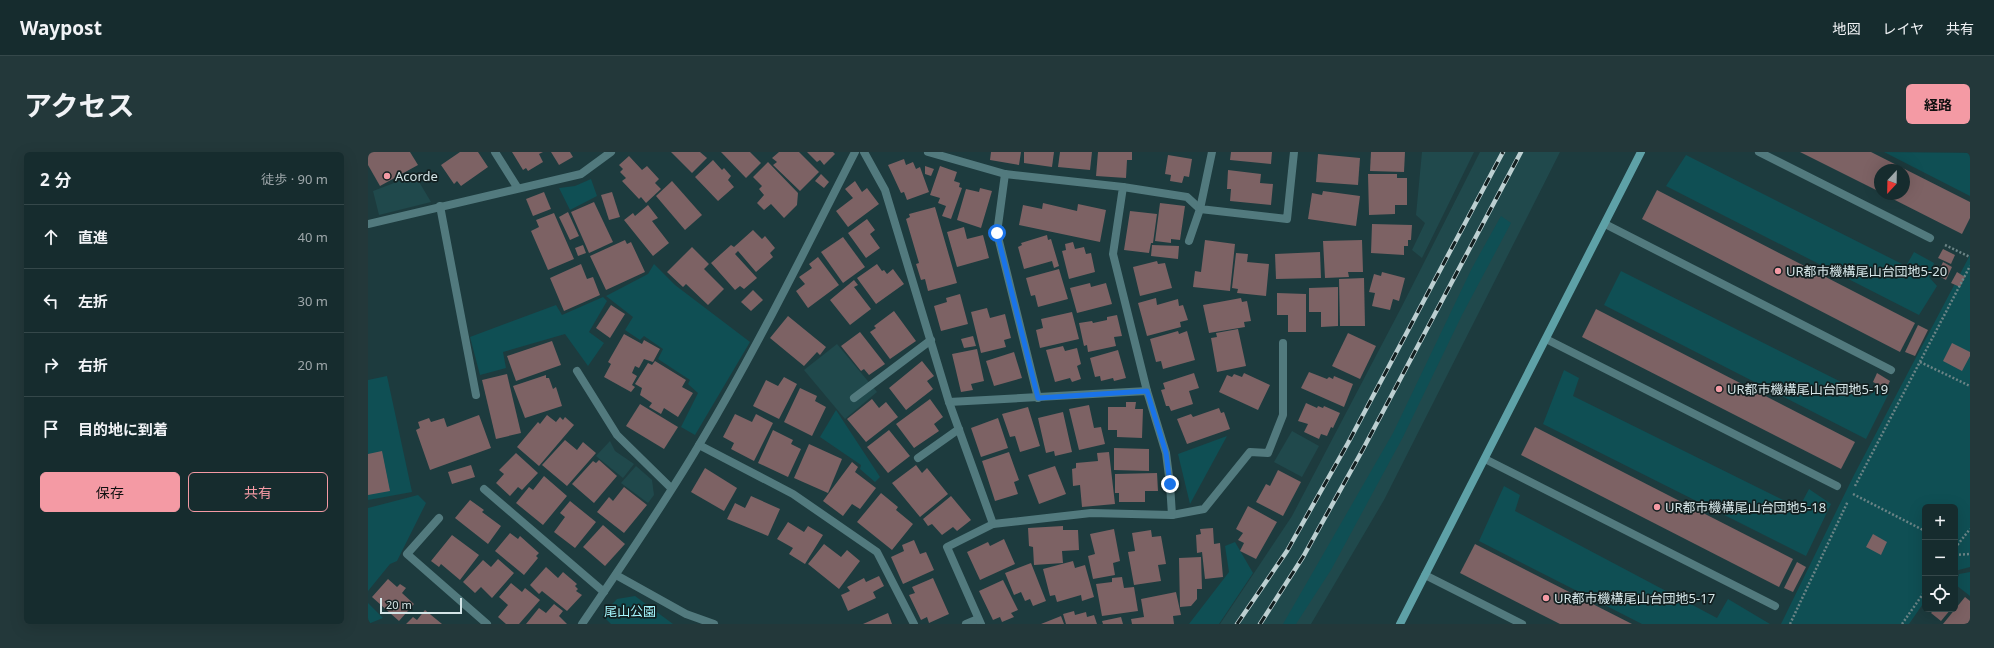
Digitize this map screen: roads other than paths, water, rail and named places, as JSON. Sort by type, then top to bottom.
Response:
[{"type":"street","points":[[495,152],[517,188]]},
{"type":"street","points":[[368,224],[581,174],[611,152]]},
{"type":"street","points":[[582,624],[616,575],[699,445],[758,342],[855,152]]},
{"type":"street","points":[[864,152],[885,190],[949,402],[992,524]]},
{"type":"street","points":[[928,152],[1005,174],[1123,187],[1187,197],[1200,208],[1287,219],[1294,152]]},
{"type":"street","points":[[1189,240],[1200,208],[1212,152]]},
{"type":"street","points":[[1400,624],[1641,152]]},
{"type":"street","points":[[1759,152],[1930,238]]},
{"type":"street","points":[[1005,174],[997,233],[1038,398]]},
{"type":"street","points":[[1123,187],[1113,254],[1147,391],[1166,453],[1172,514]]},
{"type":"street","points":[[440,206],[476,395]]},
{"type":"street","points":[[1605,224],[1891,370]]},
{"type":"street","points":[[1546,339],[1837,486]]},
{"type":"street","points":[[854,398],[931,340]]},
{"type":"street","points":[[966,624],[980,621],[947,547],[992,524],[1091,513],[1172,514],[1204,509],[1250,452],[1268,453],[1283,415],[1283,343]]},
{"type":"street","points":[[577,371],[617,435],[671,488]]},
{"type":"street","points":[[949,402],[1147,391]]},
{"type":"street","points":[[918,458],[959,429]]},
{"type":"street","points":[[699,445],[793,494],[877,552],[914,624]]},
{"type":"street","points":[[1485,459],[1775,606]]},
{"type":"street","points":[[484,489],[604,592]]},
{"type":"street","points":[[439,518],[407,554],[487,624]]},
{"type":"street","points":[[616,575],[686,614],[714,624]]},
{"type":"street","points":[[1425,575],[1522,624]]},
{"type":"railway","points":[[1237,624],[1287,551],[1348,443],[1503,152]]},
{"type":"railway","points":[[1260,624],[1303,557],[1362,451],[1521,152]]},
{"type":"place","name":"Acorde","points":[[387,176]]},
{"type":"place","name":"UR都市機構尾山台団地5-20","points":[[1778,271]]},
{"type":"place","name":"UR都市機構尾山台団地5-19","points":[[1719,389]]},
{"type":"place","name":"UR都市機構尾山台団地5-18","points":[[1657,507]]},
{"type":"place","name":"UR都市機構尾山台団地5-17","points":[[1546,598]]},
{"type":"park label","name":"尾山公園","points":[[630,611]]}]
